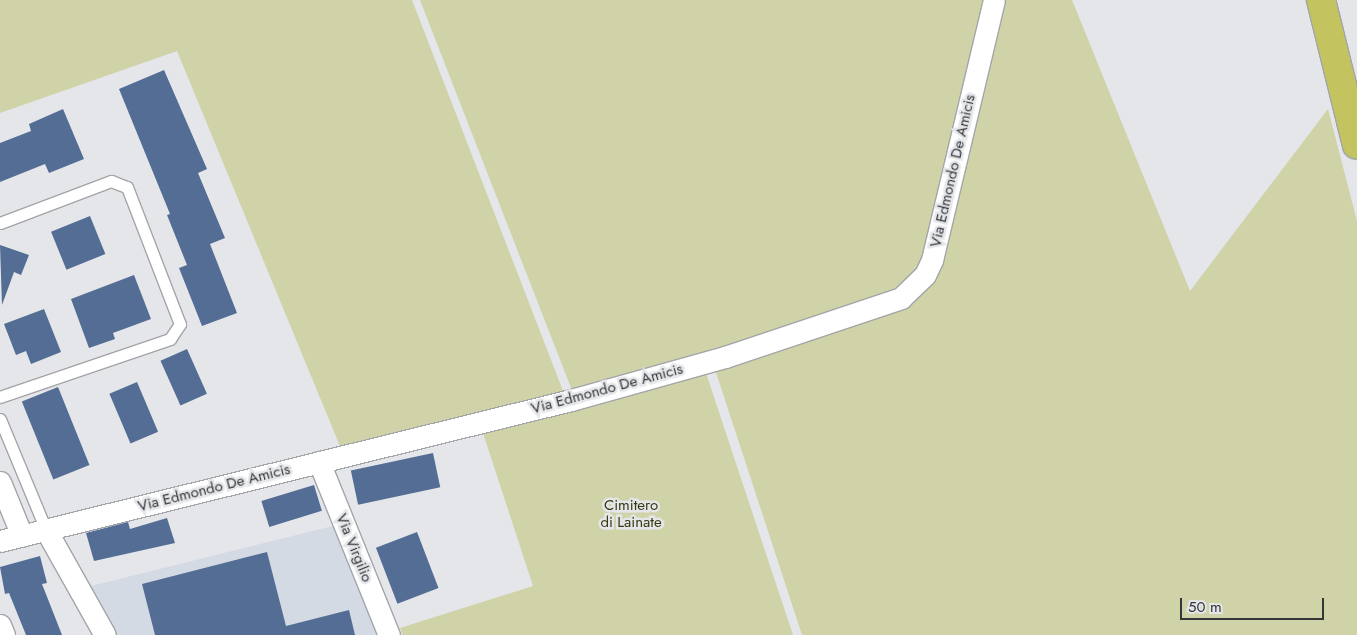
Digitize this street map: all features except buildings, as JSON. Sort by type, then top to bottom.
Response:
[{"type":"highway","points":[[1321,0],[1357,145]]},
{"type":"street","name":"Via Edmondo De Amicis","points":[[0,541],[319,462],[725,357],[901,298],[925,275],[932,260],[994,0]]},
{"type":"street","name":"Via Virgilio","points":[[319,462],[389,635]]},
{"type":"street","points":[[0,482],[22,536]]},
{"type":"street","points":[[46,530],[104,635]]},
{"type":"street","points":[[0,625],[4,635]]},
{"type":"lane","points":[[0,223],[110,181],[127,187],[180,324],[170,340],[0,397]]},
{"type":"lane","points":[[0,419],[46,530]]},
{"type":"shaded area","points":[[333,526],[379,635],[114,635],[87,587]]},
{"type":"green space","points":[[0,0],[412,0],[565,396],[342,451],[177,51],[0,113]]},
{"type":"green space","points":[[420,0],[1072,0],[1190,291],[1328,109],[1357,221],[1357,635],[802,635],[710,354],[573,393]]},
{"type":"green space","name":"Cimitero di Lainate","points":[[706,373],[793,635],[403,635],[400,628],[533,586],[483,433]]}]
